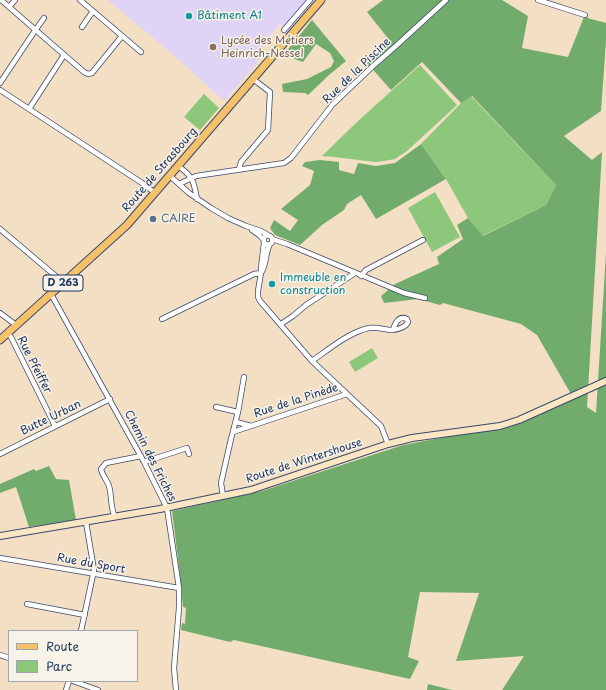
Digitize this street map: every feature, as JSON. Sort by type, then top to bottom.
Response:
[{"type":"main road","name":"Route de Strasbourg","points":[[0,340],[127,225],[321,0]]},
{"type":"street","points":[[1,0],[88,74],[92,73],[122,36]]},
{"type":"street","points":[[9,7],[15,0]]},
{"type":"street","points":[[80,0],[141,52]]},
{"type":"street","points":[[284,30],[310,0]]},
{"type":"street","name":"Rue de la Piscine","points":[[180,184],[196,176],[284,162],[291,158],[333,104],[446,0]]},
{"type":"street","points":[[538,0],[585,15]]},
{"type":"street","points":[[82,27],[93,11]]},
{"type":"street","points":[[0,83],[44,18]]},
{"type":"street","points":[[29,110],[64,55]]},
{"type":"street","points":[[239,169],[241,162],[268,130],[270,92],[253,79]]},
{"type":"street","points":[[0,90],[155,193]]},
{"type":"street","points":[[178,166],[192,178],[197,199]]},
{"type":"street","points":[[170,176],[189,194],[220,214],[246,226],[259,230],[270,240]]},
{"type":"street","points":[[246,226],[257,233],[266,244],[270,240]]},
{"type":"street","points":[[0,229],[64,283]]},
{"type":"street","points":[[388,444],[381,426],[312,360],[260,301],[258,294],[265,236],[270,240],[286,244],[404,293],[425,298]]},
{"type":"street","points":[[162,319],[244,279],[261,275],[264,269],[270,240]]},
{"type":"street","points":[[361,276],[366,270],[423,240]]},
{"type":"street","points":[[281,324],[306,305],[355,273]]},
{"type":"street","name":"Chemin des Friches","points":[[51,294],[141,456],[167,508],[179,588],[179,608],[174,668],[176,690]]},
{"type":"street","points":[[0,313],[16,325]]},
{"type":"street","points":[[312,360],[343,340],[363,330],[373,328],[393,330]]},
{"type":"street","name":"Rue Pfeiffer","points":[[8,333],[55,426]]},
{"type":"street","points":[[223,496],[221,483],[236,422],[244,377]]},
{"type":"street","name":"Route de Wintershouse","points":[[0,536],[167,508],[251,490],[388,444],[412,438],[507,424],[606,381]]},
{"type":"street","name":"Rue de la Pinède","points":[[233,432],[347,394]]},
{"type":"street","name":"Butte Urban","points":[[0,454],[110,399]]},
{"type":"street","points":[[216,407],[238,412]]},
{"type":"street","name":"Rue de la Pinède","points":[[236,422],[251,426]]},
{"type":"street","points":[[144,462],[187,448],[189,454]]},
{"type":"street","points":[[115,517],[112,512],[109,486],[101,469],[106,463],[141,456]]},
{"type":"street","points":[[81,630],[94,570],[86,522]]},
{"type":"street","name":"Rue du Sport","points":[[0,558],[179,588]]},
{"type":"street","points":[[27,604],[85,615]]},
{"type":"street","points":[[76,682],[98,690]]},
{"type":"shaded area","name":"Lycée des Métiers Heinrich-Nessel","points":[[108,0],[307,0],[285,27],[280,24],[266,41],[267,42],[259,51],[257,63],[224,101],[171,53]]},
{"type":"green space","points":[[383,0],[502,0],[528,16],[522,48],[568,57],[584,17],[606,23],[601,111],[564,136],[592,160],[602,152],[587,407],[596,413],[606,253],[606,690],[502,690],[524,656],[456,661],[479,593],[420,592],[408,657],[419,661],[410,679],[234,640],[230,642],[181,630],[182,623],[185,624],[186,608],[183,607],[172,511],[262,491],[403,445],[488,429],[513,426],[571,394],[537,335],[521,324],[443,303],[440,305],[418,299],[384,303],[381,296],[395,284],[439,264],[437,257],[463,239],[457,225],[468,218],[483,236],[546,205],[556,185],[472,96],[461,103],[422,62],[391,90],[367,63],[391,42],[367,12]]},
{"type":"green space","points":[[312,20],[346,61],[308,95],[305,93],[283,92],[282,84],[307,79],[331,67],[334,61],[330,53],[316,44],[303,62],[285,53]]},
{"type":"green space","points":[[420,65],[457,105],[407,151],[395,159],[375,162],[322,156],[357,122]]},
{"type":"green space","points":[[204,94],[219,108],[200,130],[184,117]]},
{"type":"green space","points":[[471,96],[556,185],[546,205],[482,236],[468,218],[446,179],[421,144],[461,103]]},
{"type":"green space","points":[[421,144],[446,179],[376,219],[361,195],[347,204],[344,210],[322,225],[300,245],[275,235],[270,228],[274,220],[290,231],[298,220],[281,209],[310,185],[314,171],[302,166],[305,162],[320,160],[339,162],[339,170],[354,174],[358,163],[376,166],[395,163]]},
{"type":"green space","points":[[435,192],[460,237],[432,252],[408,208]]},
{"type":"green space","points":[[372,348],[378,358],[355,372],[349,362]]},
{"type":"green space","points":[[49,466],[56,479],[69,480],[76,520],[29,527],[16,487],[0,493],[0,484],[34,469],[36,471]]},
{"type":"green space","points":[[428,684],[452,690],[427,690]]},
{"type":"place","name":"Bâtiment A1","points":[[189,16]]},
{"type":"place","name":"Lycée des Métiers Heinrich-Nessel","points":[[213,47]]},
{"type":"place","name":"CAIRE","points":[[153,219]]},
{"type":"place","name":"Immeuble en construction","points":[[272,284]]}]
